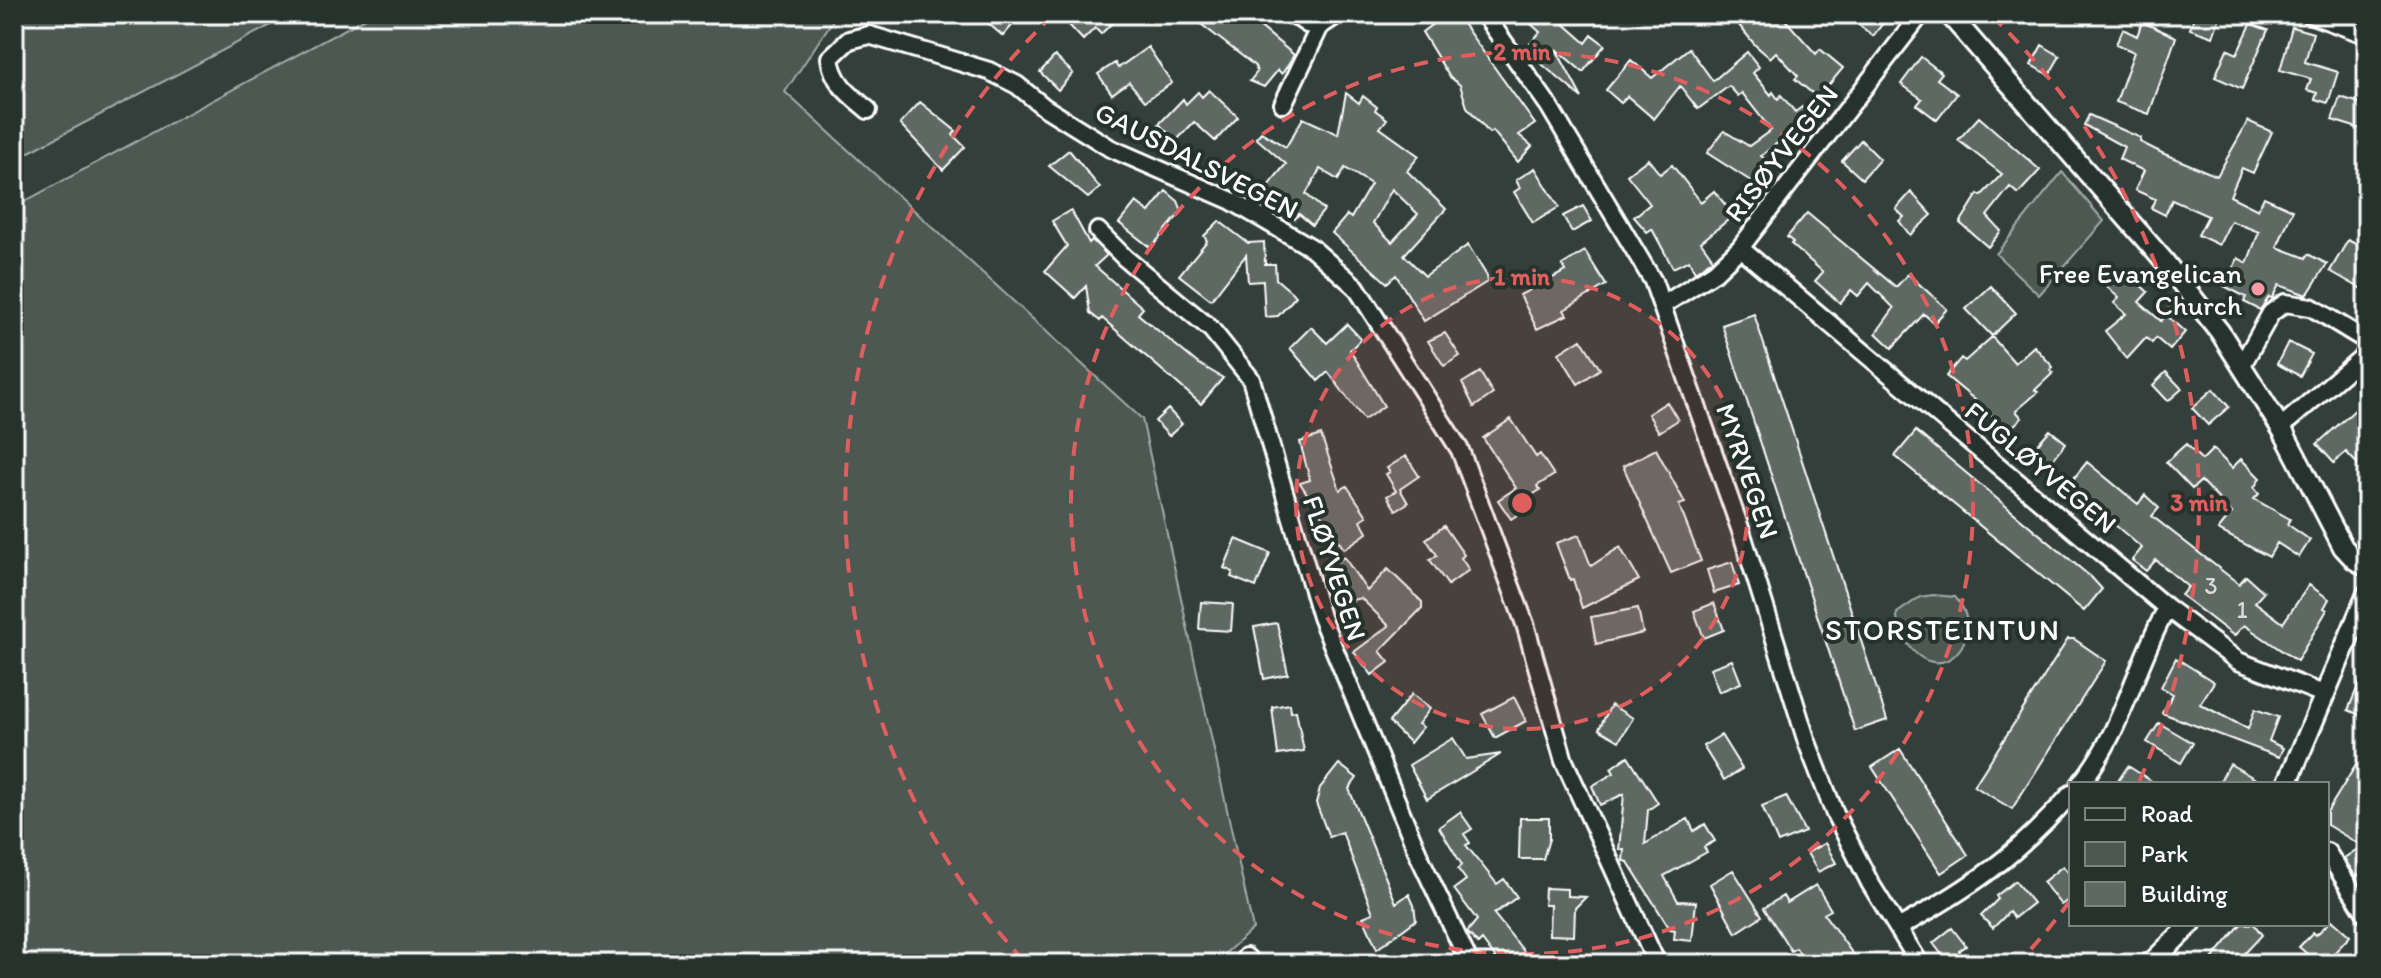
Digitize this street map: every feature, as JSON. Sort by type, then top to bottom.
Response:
[{"type":"street","points":[[1293,14],[1307,24],[1320,26]]},
{"type":"street","points":[[1283,104],[1320,26],[1338,14]]},
{"type":"street","name":"MYRVEGEN","points":[[1484,14],[1593,176],[1663,305],[1742,534],[1813,759],[1847,842],[1920,964]]},
{"type":"street","name":"RISØYVEGEN","points":[[1663,305],[1715,272],[1740,248],[1921,14]]},
{"type":"street","points":[[1949,14],[2175,273],[2242,365],[2281,427],[2343,547],[2367,567]]},
{"type":"street","points":[[2309,14],[2367,35]]},
{"type":"street","name":"GAUSDALSVEGEN","points":[[868,110],[842,89],[831,69],[830,58],[849,40],[869,35],[989,71],[1017,85],[1044,107],[1110,148],[1232,201],[1312,248],[1356,287],[1460,450],[1525,624],[1564,761],[1657,964]]},
{"type":"street","name":"FLØYVEGEN","points":[[1098,231],[1125,258],[1211,329],[1251,379],[1321,617],[1420,858],[1470,964]]},
{"type":"street","name":"FUGLØYVEGEN","points":[[1740,248],[2167,608],[2238,661],[2326,695]]},
{"type":"street","points":[[2242,365],[2271,313],[2285,303],[2311,307],[2367,341]]},
{"type":"street","points":[[2281,427],[2367,353]]},
{"type":"street","points":[[2288,782],[2367,594]]},
{"type":"street","points":[[2081,782],[2109,745],[2142,655],[2167,608]]},
{"type":"street","points":[[1898,928],[1992,872],[2069,796]]},
{"type":"street","points":[[2329,855],[2367,915]]},
{"type":"street","points":[[2150,964],[2189,926]]},
{"type":"green space","points":[[14,14],[292,14],[14,160]]},
{"type":"green space","points":[[373,14],[837,14],[785,92],[1142,419],[1253,929],[1213,964],[14,964],[14,207]]},
{"type":"green space","points":[[2062,172],[2104,221],[2039,295],[1996,254]]},
{"type":"green space","points":[[1920,597],[1955,597],[1964,611],[1967,626],[1965,640],[1958,652],[1948,660],[1936,662],[1923,659],[1910,647],[1900,631],[1897,618],[1897,613]]},
{"type":"building","points":[[977,14],[1022,14],[1003,36]]},
{"type":"building","points":[[1081,14],[1110,14],[1106,18],[1112,23],[1101,34],[1095,28],[1083,40],[1069,25]]},
{"type":"building","points":[[1188,14],[1245,14],[1294,55],[1282,74],[1278,70],[1264,87],[1250,81],[1257,72],[1255,66]]},
{"type":"building","points":[[1446,14],[1456,14],[1535,124],[1519,135],[1532,146],[1518,162],[1493,131],[1489,133],[1467,107],[1460,85],[1449,76],[1422,32]]},
{"type":"building","points":[[1520,14],[1553,14],[1586,43],[1592,35],[1605,45],[1583,72],[1556,49],[1582,98],[1525,50],[1540,32]]},
{"type":"building","points":[[1730,14],[1780,14],[1816,54],[1820,49],[1843,68],[1818,98],[1795,79],[1798,76],[1776,52],[1770,58],[1755,45]]},
{"type":"building","points":[[1845,14],[1890,14],[1873,36]]},
{"type":"building","points":[[2195,14],[2221,14],[2213,37],[2190,29]]},
{"type":"building","points":[[2142,22],[2176,37],[2149,114],[2116,102],[2134,52],[2116,44],[2123,29],[2137,36]]},
{"type":"building","points":[[2251,24],[2268,30],[2242,89],[2215,77],[2227,49],[2237,54]]},
{"type":"building","points":[[2292,27],[2313,33],[2305,62],[2338,72],[2328,103],[2315,99],[2317,93],[2307,90],[2311,79],[2280,70]]},
{"type":"building","points":[[2042,45],[2060,56],[2049,75],[2031,65]]},
{"type":"building","points":[[1148,47],[1172,83],[1145,101],[1129,82],[1112,94],[1098,74],[1115,63],[1118,68]]},
{"type":"building","points":[[1689,48],[1713,81],[1747,52],[1759,67],[1753,73],[1771,95],[1773,92],[1778,99],[1781,95],[1795,112],[1802,107],[1810,117],[1761,156],[1773,165],[1757,185],[1707,153],[1724,131],[1749,146],[1771,130],[1742,93],[1738,96],[1729,86],[1698,109],[1680,86],[1654,119],[1627,96],[1621,103],[1606,90],[1631,60],[1652,78]]},
{"type":"building","points":[[1055,56],[1073,73],[1058,90],[1040,72]]},
{"type":"building","points":[[1921,57],[1942,73],[1937,79],[1957,94],[1937,120],[1917,105],[1922,99],[1901,84]]},
{"type":"building","points":[[1209,90],[1238,117],[1215,141],[1194,122],[1176,141],[1159,124],[1183,99],[1186,104],[1198,92],[1202,97]]},
{"type":"building","points":[[1346,93],[1359,103],[1363,96],[1377,107],[1375,110],[1387,119],[1380,128],[1419,156],[1407,171],[1446,209],[1404,255],[1425,276],[1468,245],[1487,276],[1487,282],[1424,321],[1396,275],[1387,283],[1332,233],[1347,215],[1351,218],[1371,184],[1345,168],[1338,180],[1320,169],[1306,194],[1324,210],[1312,225],[1299,214],[1295,219],[1263,192],[1286,164],[1256,138],[1261,132],[1286,147],[1303,118],[1338,134]],"holes":[[[1392,189],[1418,214],[1392,242],[1373,223]]]},
{"type":"building","points":[[2340,97],[2367,105],[2364,130],[2332,120]]},
{"type":"building","points":[[920,102],[956,131],[953,135],[965,147],[943,170],[900,124]]},
{"type":"building","points":[[2089,115],[2141,138],[2140,142],[2162,153],[2217,176],[2248,121],[2272,132],[2253,173],[2242,168],[2230,196],[2258,210],[2264,197],[2293,210],[2277,247],[2306,258],[2308,254],[2327,264],[2307,295],[2279,285],[2260,310],[2244,302],[2246,297],[2224,286],[2238,258],[2247,263],[2259,232],[2231,221],[2219,245],[2198,235],[2208,216],[2172,200],[2165,215],[2151,208],[2155,199],[2135,190],[2144,171],[2119,159],[2124,147],[2084,125]]},
{"type":"building","points":[[1979,117],[2040,170],[2018,194],[2010,187],[1987,216],[2001,231],[1988,247],[1960,223],[1978,194],[1981,196],[2002,174],[1958,140]]},
{"type":"building","points":[[1861,140],[1880,159],[1862,179],[1842,161]]},
{"type":"building","points":[[1069,150],[1100,188],[1088,198],[1049,166]]},
{"type":"building","points":[[1648,159],[1660,174],[1672,165],[1701,202],[1714,191],[1734,215],[1701,242],[1713,259],[1695,272],[1689,260],[1673,268],[1652,229],[1647,232],[1634,217],[1650,204],[1627,175]]},
{"type":"building","points":[[1535,168],[1559,207],[1533,223],[1514,192],[1520,188],[1516,180]]},
{"type":"building","points":[[1166,191],[1178,201],[1182,211],[1151,248],[1119,223],[1136,202],[1149,212]]},
{"type":"building","points":[[1911,192],[1932,215],[1910,235],[1899,221],[1904,217],[1896,209]]},
{"type":"building","points":[[1583,206],[1592,221],[1572,232],[1563,216]]},
{"type":"building","points":[[1071,210],[1089,243],[1092,240],[1107,255],[1095,266],[1143,308],[1138,314],[1196,362],[1223,378],[1201,404],[1102,318],[1100,321],[1090,313],[1086,286],[1075,298],[1045,271],[1067,246],[1052,221]]},
{"type":"building","points":[[1807,213],[1896,287],[1908,274],[1947,309],[1934,323],[1924,314],[1892,348],[1876,333],[1894,308],[1869,283],[1858,296],[1851,290],[1840,303],[1815,281],[1823,272],[1791,244],[1793,242],[1787,237]]},
{"type":"building","points":[[1219,221],[1248,243],[1264,242],[1265,264],[1275,264],[1276,279],[1296,296],[1278,316],[1265,317],[1263,281],[1248,282],[1246,255],[1211,300],[1179,275],[1207,241],[1204,236]]},
{"type":"building","points":[[2348,240],[2367,250],[2367,292],[2330,271]]},
{"type":"building","points":[[1585,251],[1606,285],[1564,310],[1567,315],[1537,329],[1520,295],[1566,271],[1562,265]]},
{"type":"building","points":[[2123,269],[2148,292],[2139,302],[2161,321],[2166,315],[2185,332],[2170,350],[2156,338],[2152,343],[2146,338],[2127,359],[2105,331],[2126,314],[2114,303],[2119,298],[2107,287]]},
{"type":"building","points":[[1991,286],[2016,313],[1992,336],[1966,309]]},
{"type":"building","points":[[1754,314],[1887,720],[1855,731],[1722,325]]},
{"type":"building","points":[[1347,324],[1361,339],[1350,350],[1384,406],[1364,420],[1328,372],[1318,381],[1290,348],[1311,327],[1327,343]]},
{"type":"building","points":[[1445,333],[1460,356],[1444,366],[1428,341]]},
{"type":"building","points":[[1992,337],[2015,363],[2034,346],[2053,367],[2050,370],[2053,373],[2035,390],[2038,392],[2016,411],[2022,418],[2005,433],[1986,409],[1946,376],[1961,358],[1965,361]]},
{"type":"building","points":[[1581,339],[1600,369],[1578,384],[1559,353]]},
{"type":"building","points":[[2288,342],[2312,354],[2300,376],[2277,364]]},
{"type":"building","points":[[1480,372],[1493,394],[1474,407],[1462,383]]},
{"type":"building","points":[[2166,372],[2182,389],[2168,401],[2153,385]]},
{"type":"building","points":[[2213,389],[2229,407],[2208,425],[2192,408]]},
{"type":"building","points":[[2367,399],[2367,474],[2346,452],[2334,463],[2317,444]]},
{"type":"building","points":[[1667,402],[1678,420],[1659,432],[1648,414]]},
{"type":"building","points":[[1168,409],[1182,424],[1169,436],[1155,421]]},
{"type":"building","points":[[1511,419],[1536,457],[1540,454],[1554,475],[1537,486],[1540,490],[1523,501],[1528,508],[1511,519],[1498,500],[1516,488],[1483,438]]},
{"type":"building","points":[[2050,430],[2066,443],[2050,463],[2033,449]]},
{"type":"building","points":[[1916,431],[2092,578],[2102,589],[2084,611],[1895,456]]},
{"type":"building","points":[[1321,435],[1340,490],[1347,486],[1367,516],[1361,520],[1367,533],[1344,549],[1300,483],[1310,480],[1300,442]]},
{"type":"building","points":[[2186,444],[2202,460],[2213,449],[2232,468],[2241,459],[2260,478],[2254,488],[2259,494],[2254,499],[2290,519],[2287,524],[2310,540],[2299,557],[2277,543],[2269,557],[2218,530],[2232,513],[2201,481],[2192,489],[2166,462]]},
{"type":"building","points":[[1656,449],[1685,503],[1679,505],[1701,561],[1671,573],[1623,466]]},
{"type":"building","points":[[1406,456],[1419,476],[1400,489],[1408,503],[1396,510],[1387,496],[1396,491],[1386,474],[1390,472],[1387,468]]},
{"type":"building","points":[[2087,462],[2138,504],[2145,495],[2159,508],[2152,516],[2239,584],[2246,576],[2264,592],[2255,602],[2283,623],[2309,585],[2329,599],[2324,608],[2327,610],[2297,661],[2244,625],[2234,636],[2181,595],[2188,587],[2156,560],[2146,571],[2132,560],[2142,548],[2107,518],[2102,523],[2061,494]]},
{"type":"building","points":[[1444,526],[1464,555],[1461,558],[1469,570],[1448,585],[1430,560],[1437,555],[1426,539]]},
{"type":"building","points":[[1579,535],[1591,566],[1620,547],[1639,580],[1582,608],[1573,579],[1570,580],[1556,543]]},
{"type":"building","points":[[1236,539],[1270,553],[1256,587],[1231,577],[1233,572],[1224,568]]},
{"type":"building","points":[[1344,557],[1367,591],[1388,569],[1422,602],[1422,608],[1380,651],[1389,662],[1372,675],[1354,652],[1389,626],[1361,598],[1334,604],[1328,582],[1335,578],[1328,568]]},
{"type":"building","points":[[1732,562],[1739,585],[1714,593],[1707,570]]},
{"type":"building","points":[[1201,602],[1233,604],[1231,631],[1199,629]]},
{"type":"building","points":[[1714,603],[1724,630],[1704,638],[1694,611]]},
{"type":"building","points":[[1638,608],[1643,633],[1596,644],[1591,617]]},
{"type":"building","points":[[1277,623],[1288,674],[1264,679],[1254,627]]},
{"type":"building","points":[[2068,639],[2074,639],[2106,661],[2012,809],[1974,786]]},
{"type":"building","points":[[2176,658],[2214,682],[2200,704],[2248,729],[2255,709],[2278,717],[2269,741],[2283,748],[2279,757],[2162,713],[2173,694],[2161,687]]},
{"type":"building","points":[[1732,660],[1741,683],[1719,692],[1710,668]]},
{"type":"building","points":[[2367,665],[2367,718],[2348,710]]},
{"type":"building","points":[[1412,694],[1430,709],[1418,724],[1423,727],[1410,743],[1389,722]]},
{"type":"building","points":[[1514,697],[1526,721],[1495,738],[1482,714]]},
{"type":"building","points":[[1290,704],[1291,712],[1296,711],[1304,751],[1278,755],[1272,707]]},
{"type":"building","points":[[1611,705],[1633,718],[1619,741],[1599,729]]},
{"type":"building","points":[[2159,723],[2193,743],[2181,763],[2147,742]]},
{"type":"building","points":[[1721,735],[1742,769],[1724,780],[1703,746]]},
{"type":"building","points":[[1453,738],[1466,759],[1501,754],[1427,799],[1409,765]]},
{"type":"building","points":[[2367,747],[2367,869],[2356,877],[2344,858],[2362,846],[2329,826],[2329,809]]},
{"type":"building","points":[[1900,749],[1968,855],[1941,873],[1872,767]]},
{"type":"building","points":[[1628,756],[1658,803],[1648,810],[1645,844],[1688,819],[1694,831],[1705,824],[1715,841],[1704,847],[1707,852],[1664,876],[1678,901],[1696,902],[1692,941],[1674,939],[1675,930],[1670,929],[1628,862],[1623,861],[1624,850],[1619,850],[1624,794],[1600,805],[1592,786],[1614,773],[1611,768]]},
{"type":"building","points":[[1339,764],[1357,778],[1349,789],[1396,903],[1409,894],[1414,905],[1416,920],[1377,949],[1363,917],[1373,913],[1342,832],[1329,837],[1316,803],[1320,788]]},
{"type":"building","points":[[2230,764],[2261,782],[2219,782]]},
{"type":"building","points":[[2128,766],[2153,782],[2117,782]]},
{"type":"building","points":[[1786,796],[1805,832],[1778,843],[1762,806]]},
{"type":"building","points":[[1460,812],[1472,829],[1464,834],[1470,843],[1466,845],[1497,884],[1504,879],[1517,897],[1494,914],[1534,964],[1500,964],[1482,940],[1478,944],[1467,932],[1477,920],[1454,889],[1466,880],[1458,869],[1462,865],[1439,827]]},
{"type":"building","points":[[1520,818],[1549,818],[1549,839],[1543,859],[1519,859]]},
{"type":"building","points":[[1825,843],[1836,863],[1818,872],[1807,853]]},
{"type":"building","points":[[2063,866],[2069,874],[2069,899],[2061,905],[2043,882]]},
{"type":"building","points":[[1733,870],[1762,916],[1736,933],[1710,884]]},
{"type":"building","points":[[2015,881],[2033,903],[2014,918],[2009,912],[1993,928],[1981,916],[1998,899],[1996,896]]},
{"type":"building","points":[[1816,885],[1831,910],[1824,914],[1860,964],[1807,964],[1796,948],[1791,951],[1764,908],[1783,896],[1787,903]]},
{"type":"building","points":[[1545,888],[1567,889],[1567,896],[1586,897],[1575,908],[1574,936],[1549,935],[1550,905],[1544,905]]},
{"type":"building","points":[[2332,920],[2350,936],[2324,964],[2319,964],[2299,947],[2313,932],[2316,935]]},
{"type":"building","points":[[2239,926],[2255,926],[2262,935],[2235,964],[2208,964]]},
{"type":"building","points":[[1952,928],[1966,946],[1959,951],[1962,955],[1949,964],[1933,943]]},
{"type":"place","name":"Free Evangelican Church","points":[[2258,289]]},
{"type":"district","name":"STORSTEINTUN","points":[[1943,630]]}]
